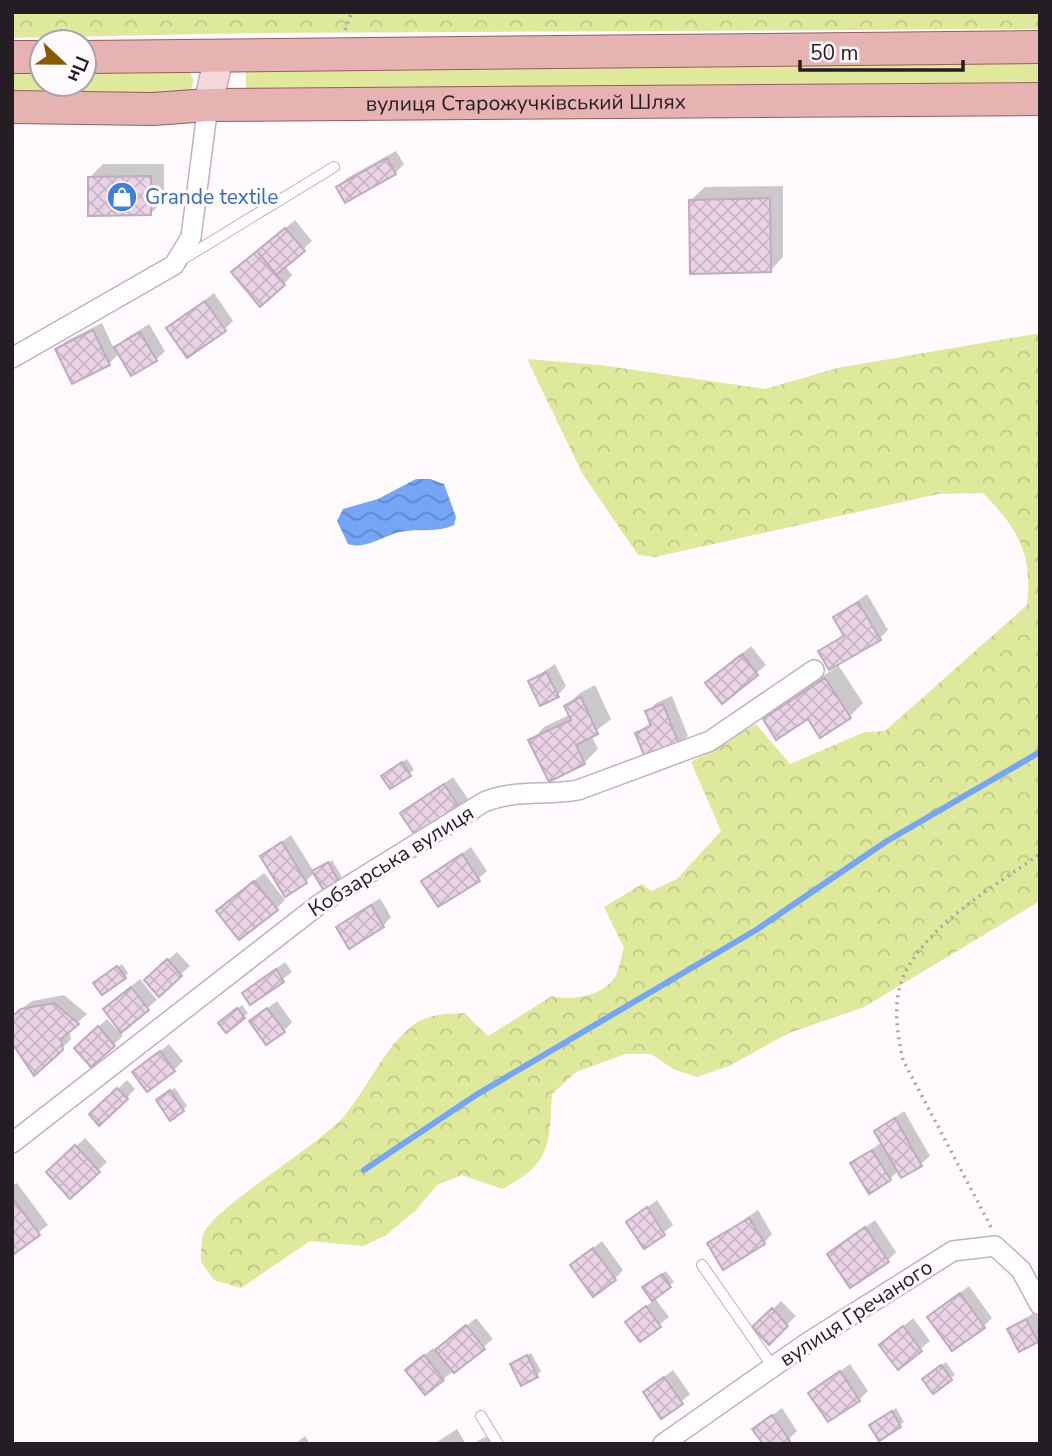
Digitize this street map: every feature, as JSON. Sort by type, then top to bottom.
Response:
[{"type":"main road","points":[[98,57],[1040,47]]},
{"type":"main road","points":[[208,106],[219,56]]},
{"type":"main road","name":"вулиця Старожучківський Шлях","points":[[12,107],[153,109],[208,106],[1040,99]]},
{"type":"street","points":[[12,358],[174,265],[191,237],[208,106]]},
{"type":"street","name":"Кобзарська вулиця","points":[[12,1143],[321,903],[484,802],[507,793],[559,794],[578,790],[710,741],[814,670]]},
{"type":"street","points":[[995,1246],[1021,1270],[1040,1305]]},
{"type":"street","name":"вулиця Гречаного","points":[[663,1444],[773,1367],[953,1251],[995,1246]]},
{"type":"lane","points":[[174,265],[334,167]]},
{"type":"lane","points":[[702,1265],[773,1367]]},
{"type":"lane","points":[[481,1416],[498,1444]]},
{"type":"path","points":[[995,1246],[990,1219],[903,1060],[897,1031],[897,1009],[904,976],[930,941],[956,913],[1040,854]]},
{"type":"green space","points":[[12,12],[1040,12],[1040,29],[98,36],[98,28],[28,28],[28,38],[12,38]]},
{"type":"green space","points":[[1040,61],[1040,87],[246,95],[246,69]]},
{"type":"green space","points":[[187,67],[194,81],[188,97],[98,96],[98,68]]},
{"type":"green space","points":[[28,68],[28,96],[12,96],[12,69]]},
{"type":"green space","points":[[1040,333],[1040,901],[864,1007],[789,1033],[729,1066],[697,1077],[675,1070],[651,1054],[625,1054],[576,1072],[552,1094],[550,1127],[544,1152],[539,1162],[518,1180],[502,1189],[462,1175],[437,1185],[416,1210],[385,1236],[363,1246],[310,1241],[241,1288],[214,1280],[201,1262],[203,1235],[211,1223],[245,1193],[332,1128],[354,1104],[393,1045],[413,1025],[431,1017],[464,1013],[488,1036],[552,996],[569,998],[587,995],[611,982],[624,948],[604,907],[642,884],[651,891],[677,879],[721,831],[691,762],[756,724],[790,764],[865,732],[885,731],[1027,605],[1028,571],[1020,543],[1005,518],[983,493],[938,494],[655,557],[638,555],[582,473],[527,359],[600,365],[765,389],[837,368]]},
{"type":"water","points":[[416,479],[430,479],[444,484],[456,517],[454,525],[441,529],[400,532],[368,544],[348,544],[337,521],[343,509],[378,499]]},
{"type":"building","points":[[387,158],[396,174],[345,203],[336,187]]},
{"type":"building","points":[[151,176],[151,215],[88,216],[88,177]]},
{"type":"building","points":[[770,198],[771,272],[690,274],[689,200]]},
{"type":"building","points":[[285,228],[305,251],[276,275],[257,251]]},
{"type":"building","points":[[257,251],[285,285],[260,307],[231,272]]},
{"type":"building","points":[[205,301],[226,331],[187,358],[166,328]]},
{"type":"building","points":[[93,330],[110,365],[72,384],[55,349]]},
{"type":"building","points":[[140,332],[157,361],[131,376],[114,347]]},
{"type":"building","points":[[858,602],[881,640],[829,670],[818,651],[844,636],[833,617]]},
{"type":"building","points":[[742,654],[758,675],[722,704],[705,683]]},
{"type":"building","points":[[546,672],[559,697],[540,706],[528,681]]},
{"type":"building","points":[[825,678],[851,718],[820,738],[808,719],[776,740],[763,719]]},
{"type":"building","points":[[581,697],[598,734],[576,745],[585,764],[549,782],[528,740],[571,720],[564,706]]},
{"type":"building","points":[[663,704],[680,747],[646,760],[635,733],[651,726],[645,711]]},
{"type":"building","points":[[402,762],[411,776],[390,789],[381,776]]},
{"type":"building","points":[[444,784],[460,809],[416,837],[400,813]]},
{"type":"building","points":[[282,842],[307,883],[285,897],[260,856]]},
{"type":"building","points":[[462,854],[480,881],[438,907],[421,881]]},
{"type":"building","points":[[328,862],[339,882],[324,891],[312,871]]},
{"type":"building","points":[[254,881],[278,910],[239,940],[216,911]]},
{"type":"building","points":[[371,905],[384,927],[349,949],[336,927]]},
{"type":"building","points":[[167,959],[182,976],[159,997],[144,980]]},
{"type":"building","points":[[117,966],[126,978],[102,995],[93,983]]},
{"type":"building","points":[[276,969],[284,982],[250,1005],[242,993]]},
{"type":"building","points":[[131,987],[149,1010],[121,1033],[103,1009]]},
{"type":"building","points":[[54,1003],[79,1024],[61,1039],[63,1050],[34,1076],[12,1043],[12,1016],[21,1009]]},
{"type":"building","points":[[237,1008],[245,1018],[226,1033],[218,1023]]},
{"type":"building","points":[[267,1008],[285,1032],[266,1045],[249,1021]]},
{"type":"building","points":[[98,1026],[115,1046],[91,1067],[74,1048]]},
{"type":"building","points":[[160,1051],[175,1071],[147,1092],[132,1072]]},
{"type":"building","points":[[117,1088],[128,1099],[99,1126],[89,1114]]},
{"type":"building","points":[[170,1090],[184,1111],[170,1121],[156,1100]]},
{"type":"building","points":[[895,1118],[922,1166],[901,1178],[874,1131]]},
{"type":"building","points":[[75,1145],[100,1172],[70,1199],[46,1172]]},
{"type":"building","points":[[872,1150],[891,1180],[869,1194],[850,1163]]},
{"type":"building","points":[[12,1197],[40,1235],[14,1254],[12,1251]]},
{"type":"building","points":[[647,1207],[665,1235],[644,1249],[626,1222]]},
{"type":"building","points":[[749,1218],[765,1244],[723,1270],[707,1243]]},
{"type":"building","points":[[865,1227],[889,1262],[850,1288],[827,1254]]},
{"type":"building","points":[[593,1248],[616,1280],[593,1297],[570,1265]]},
{"type":"building","points":[[662,1274],[671,1287],[652,1301],[642,1287]]},
{"type":"building","points":[[960,1293],[985,1328],[952,1351],[927,1317]]},
{"type":"building","points":[[646,1306],[661,1327],[640,1342],[625,1322]]},
{"type":"building","points":[[772,1308],[788,1326],[769,1345],[752,1327]]},
{"type":"building","points":[[1026,1319],[1038,1342],[1019,1352],[1007,1329]]},
{"type":"building","points":[[466,1325],[485,1349],[454,1373],[435,1350]]},
{"type":"building","points":[[903,1326],[922,1351],[898,1370],[879,1345]]},
{"type":"building","points":[[424,1355],[444,1380],[425,1395],[405,1370]]},
{"type":"building","points":[[527,1355],[538,1377],[521,1386],[510,1364]]},
{"type":"building","points":[[941,1365],[952,1380],[933,1394],[922,1379]]},
{"type":"building","points":[[840,1371],[860,1401],[828,1422],[808,1393]]},
{"type":"building","points":[[664,1377],[683,1404],[661,1419],[643,1392]]},
{"type":"building","points":[[892,1411],[901,1427],[879,1441],[869,1425]]},
{"type":"building","points":[[772,1415],[790,1441],[785,1444],[763,1444],[752,1429]]},
{"type":"waterway","points":[[364,1170],[476,1095],[756,930],[887,841],[1040,752]]},
{"type":"place","name":"Grande textile","points":[[122,197]]}]
